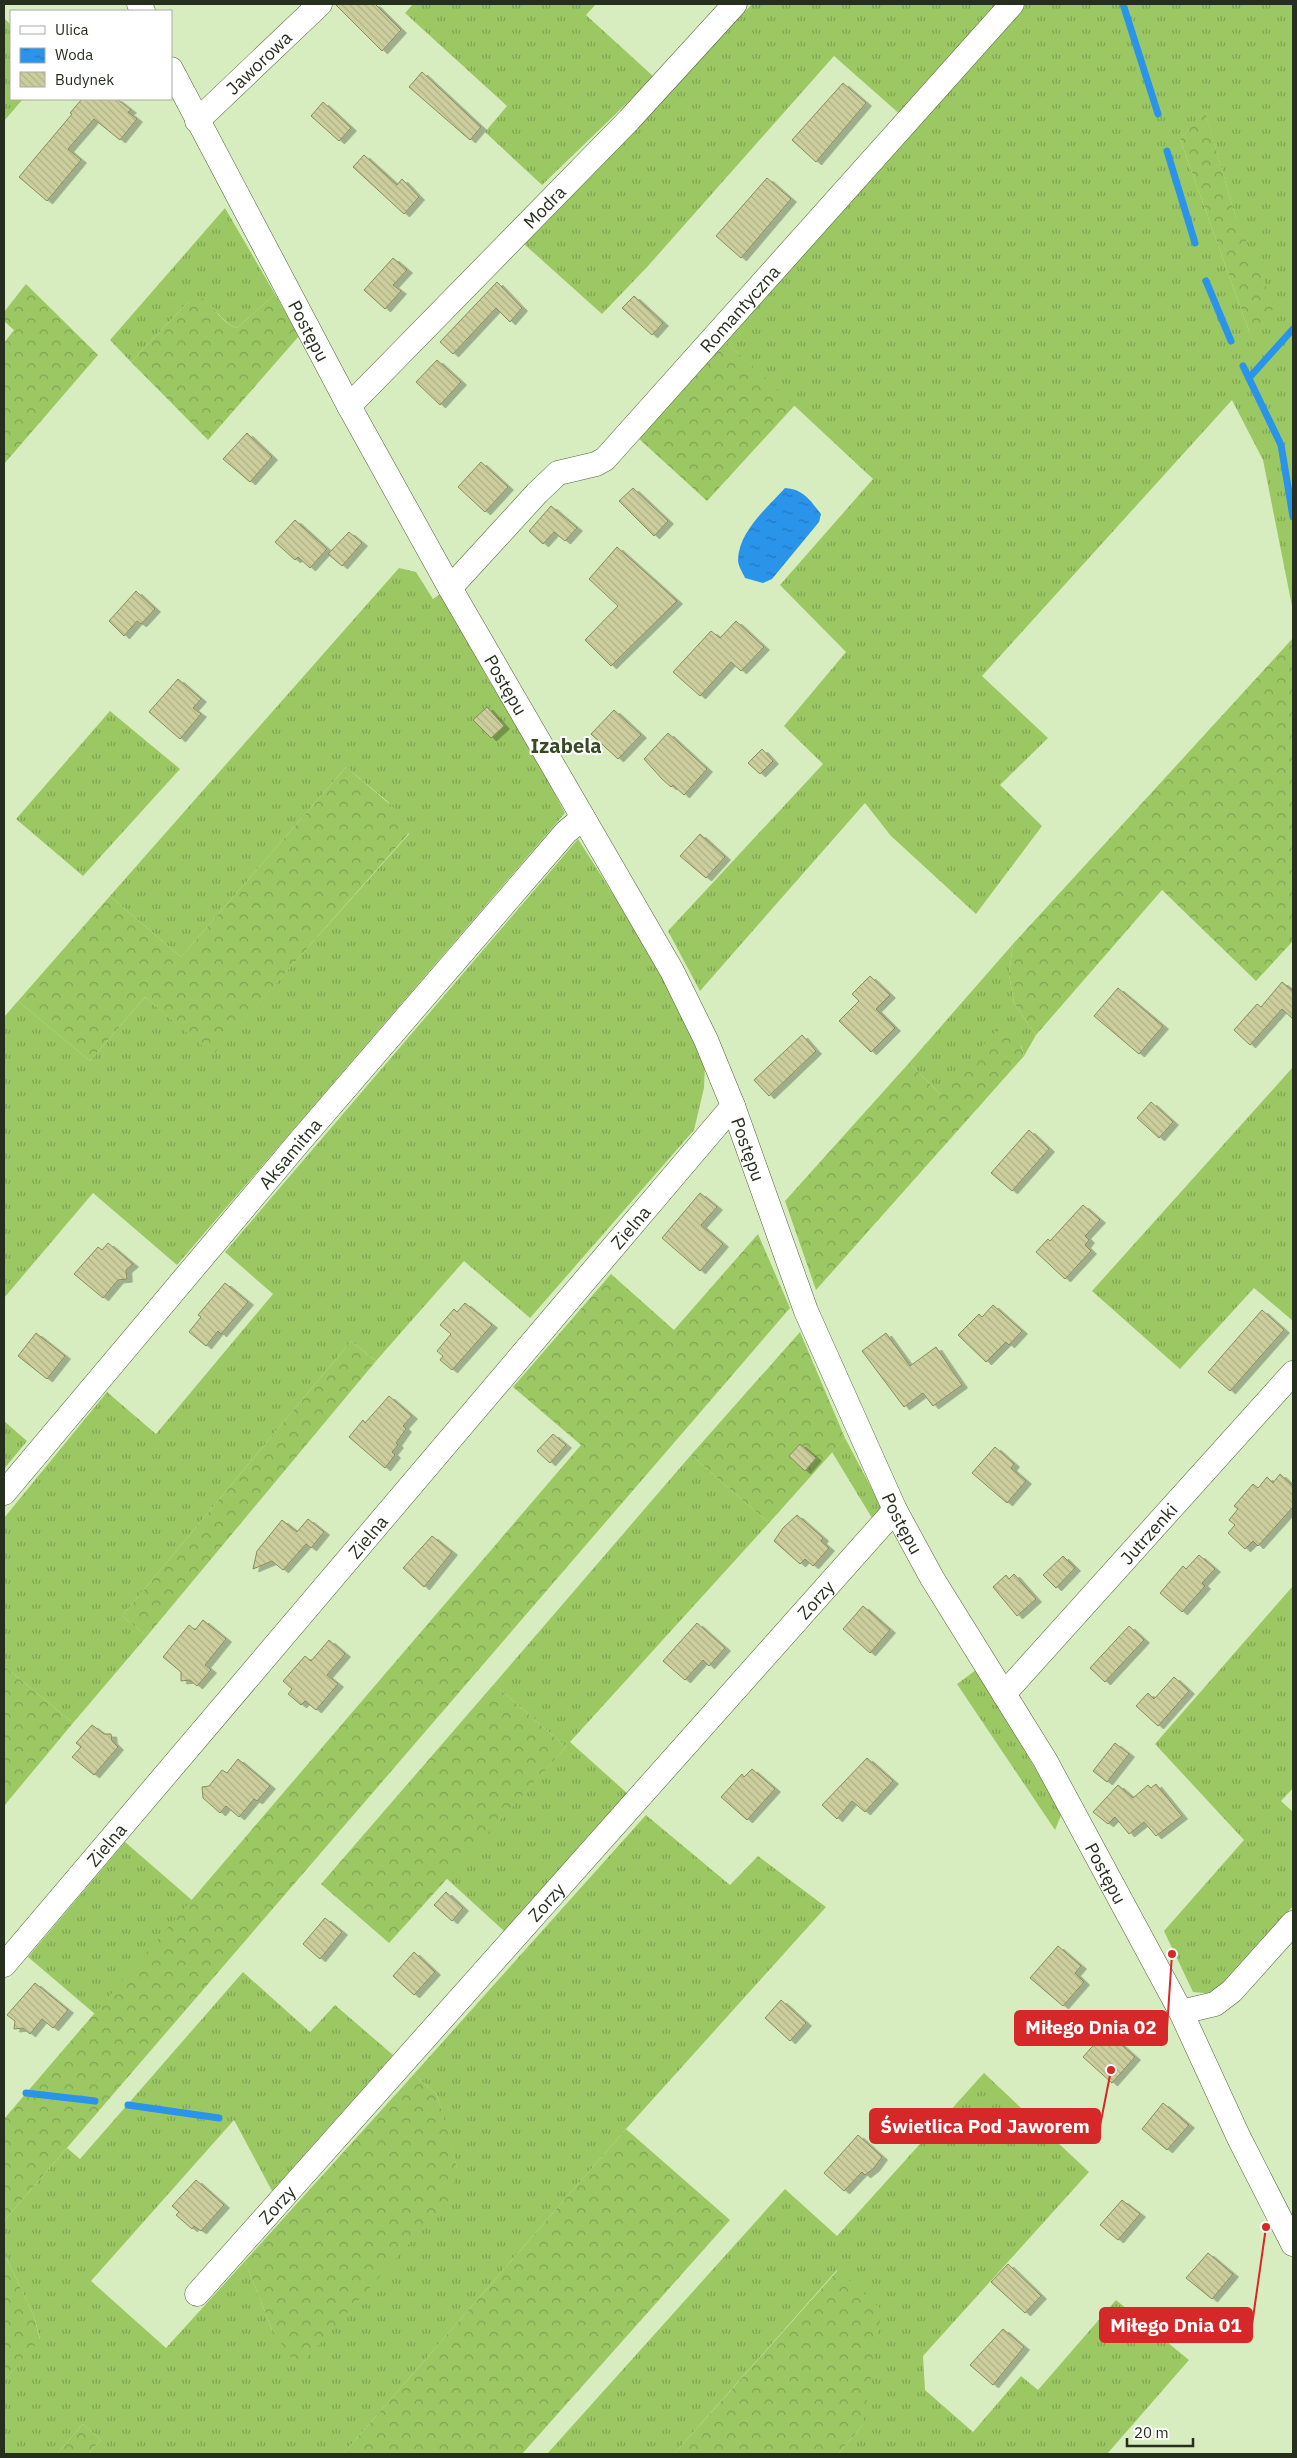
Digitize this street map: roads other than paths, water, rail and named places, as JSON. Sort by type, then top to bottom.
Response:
[{"type":"street","name":"Jaworowa","points":[[197,121],[320,4]]},
{"type":"street","name":"Modra","points":[[349,406],[629,120],[735,4]]},
{"type":"street","name":"Romantyczna","points":[[450,588],[536,493],[558,473],[596,464],[605,459],[1012,4]]},
{"type":"street","name":"Postępu","points":[[172,71],[349,406],[450,588],[672,971],[706,1040],[733,1106],[806,1311],[895,1510],[932,1578],[1045,1760],[1181,2012],[1239,2138],[1293,2244]]},
{"type":"street","name":"Aksamitna","points":[[4,1494],[192,1273],[300,1141],[566,832],[582,818]]},
{"type":"street","name":"Zielna","points":[[4,1965],[733,1106]]},
{"type":"street","name":"Jutrzenki","points":[[1004,1694],[1293,1373]]},
{"type":"street","name":"Zorzy","points":[[197,2294],[895,1510]]},
{"type":"street","points":[[1181,2012],[1215,2004],[1232,1991],[1293,1923]]},
{"type":"water","points":[[785,488],[797,491],[810,500],[821,514],[819,522],[772,579],[763,583],[745,578],[738,560],[743,539],[762,512]]},
{"type":"waterway","points":[[1123,4],[1158,114]]},
{"type":"waterway","points":[[1167,151],[1195,243]]},
{"type":"waterway","points":[[1206,281],[1231,341]]},
{"type":"waterway","points":[[1249,378],[1293,329]]},
{"type":"waterway","points":[[1243,366],[1281,445],[1293,517]]},
{"type":"waterway","points":[[26,2093],[95,2101]]},
{"type":"waterway","points":[[128,2105],[219,2118]]},
{"type":"place","name":"Miłego Dnia 02","points":[[1172,1954]]},
{"type":"place","name":"Świetlica Pod Jaworem","points":[[1111,2070]]},
{"type":"place","name":"Miłego Dnia 01","points":[[1266,2227]]},
{"type":"district","name":"Izabela","points":[[566,745]]}]
